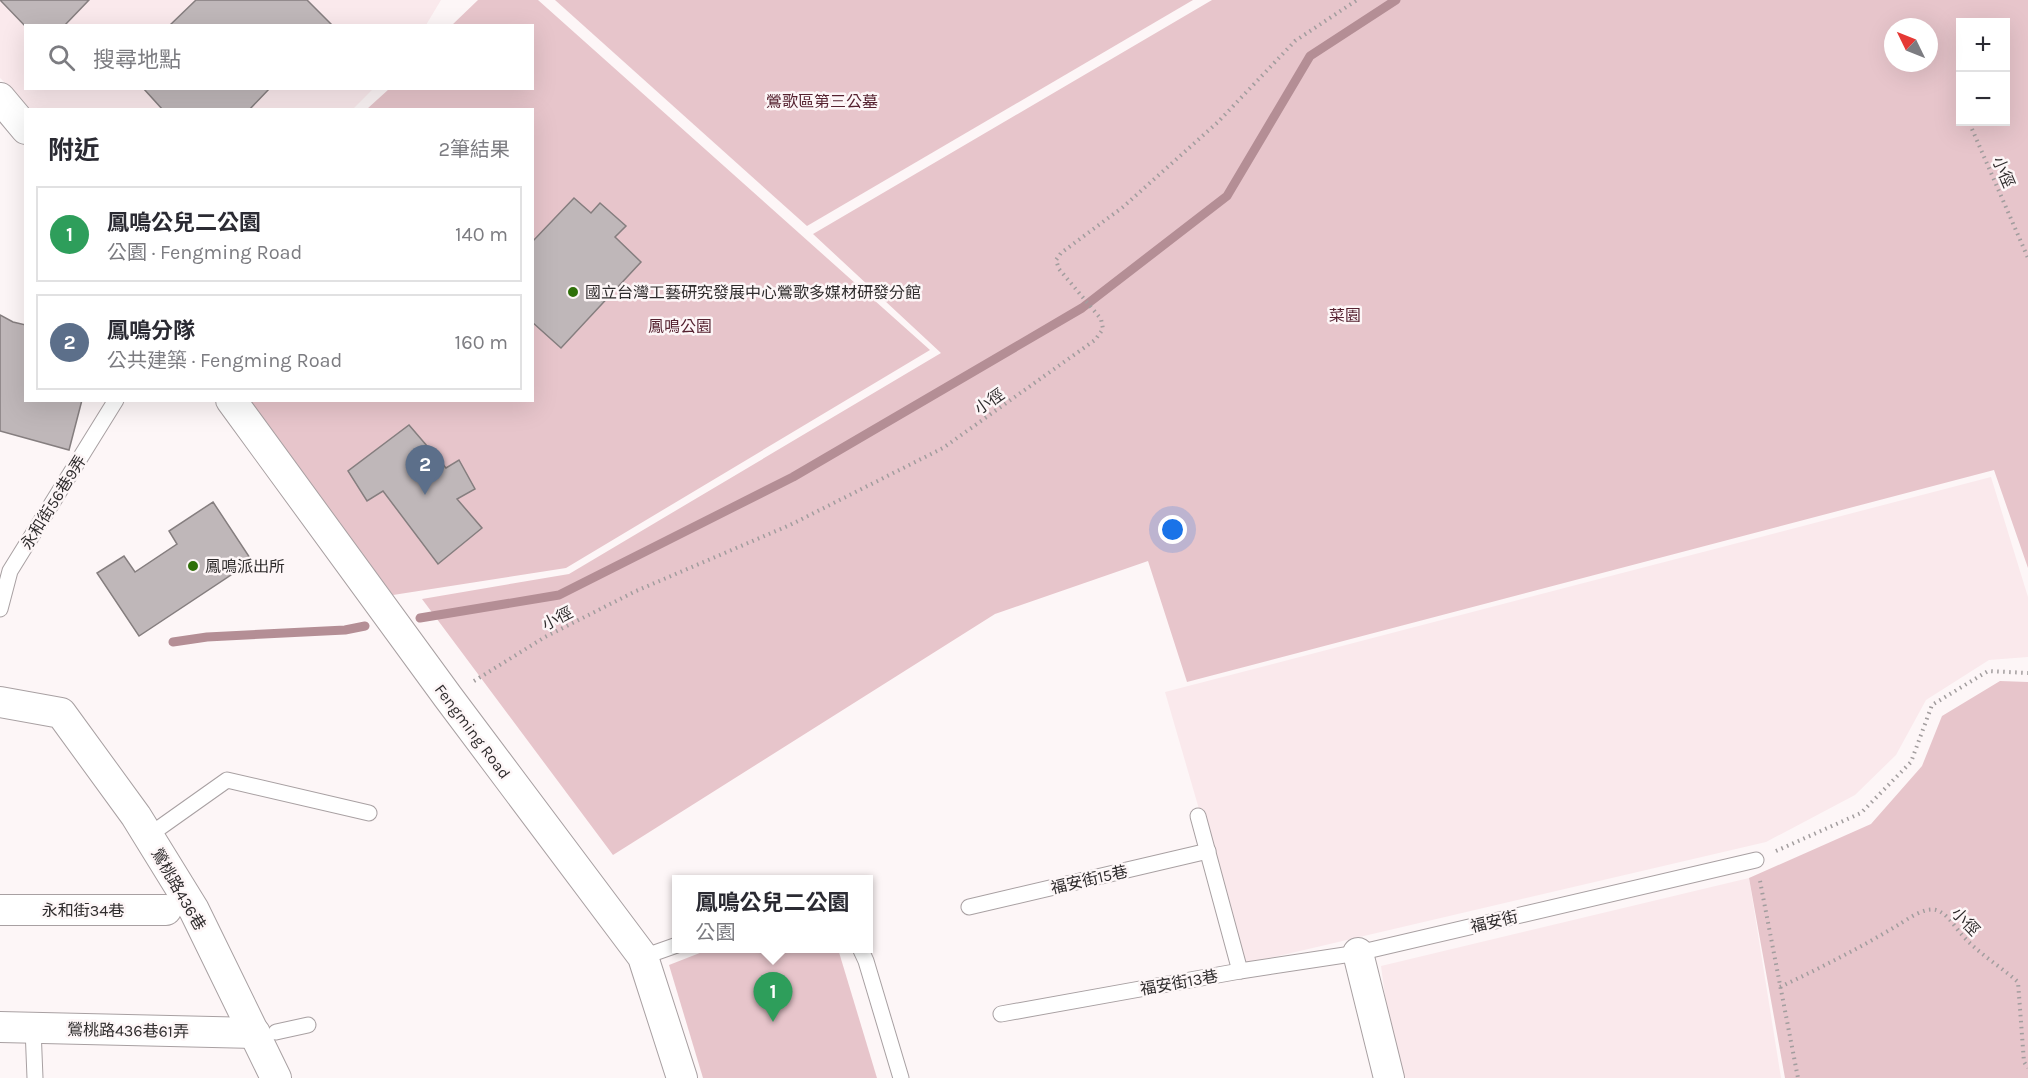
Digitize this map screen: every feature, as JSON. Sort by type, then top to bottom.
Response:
[{"type":"street","points":[[0,98],[24,127]]},
{"type":"street","name":"Fengming Road","points":[[232,402],[642,957],[682,1078]]},
{"type":"street","name":"鶯桃路436巷","points":[[0,702],[62,713],[148,836],[194,910],[265,1033],[276,1078]]},
{"type":"street","name":"永和街34巷","points":[[0,910],[166,910]]},
{"type":"street","points":[[1358,952],[1389,1078]]},
{"type":"street","name":"鶯桃路436巷61弄","points":[[0,1027],[265,1033]]},
{"type":"lane","name":"永和街56巷9弄","points":[[0,608],[10,571],[115,402]]},
{"type":"lane","points":[[148,836],[227,780],[369,813]]},
{"type":"lane","points":[[1198,816],[1240,971]]},
{"type":"lane","name":"福安街15巷","points":[[969,907],[1208,851]]},
{"type":"lane","name":"福安街","points":[[1358,952],[1756,860]]},
{"type":"lane","points":[[642,957],[672,947]]},
{"type":"lane","name":"福安街13巷","points":[[1000,1014],[1358,952]]},
{"type":"lane","points":[[862,953],[900,1078]]},
{"type":"lane","points":[[265,1033],[308,1025]]},
{"type":"lane","points":[[33,1028],[35,1078]]},
{"type":"path","name":"小徑","points":[[448,697],[544,637],[636,591],[790,525],[943,448],[1095,340],[1103,329],[1101,319],[1059,269],[1056,260],[1061,253],[1123,207],[1218,122],[1295,41],[1357,0]]},
{"type":"path","name":"小徑","points":[[1972,129],[2028,258]]},
{"type":"path","points":[[1798,1078],[1756,860],[1862,813],[1911,762],[1932,705],[1988,671],[2028,673]]},
{"type":"path","name":"小徑","points":[[1780,987],[1856,950],[1921,912],[1935,909],[1944,914],[1964,938],[1987,959],[2018,982],[2024,1062],[2028,1068]]},
{"type":"shaded area","points":[[0,0],[441,0],[427,24],[24,24],[24,90],[372,90],[354,108],[26,108],[15,92],[0,78]]},
{"type":"shaded area","points":[[1991,477],[2028,597],[2028,657],[1989,660],[1926,700],[1896,755],[1855,795],[1766,842],[1244,964],[1165,692]]},
{"type":"shaded area","points":[[1749,878],[1781,1078],[1396,1078],[1381,966]]},
{"type":"green space","name":"鳳鳴公園","points":[[478,0],[538,0],[930,350],[566,568],[393,595],[249,402],[534,402],[534,108],[368,108],[388,90],[534,90],[534,24],[453,24]]},
{"type":"green space","name":"鶯歌區第三公墓","points":[[555,0],[1193,0],[807,226]]},
{"type":"green space","name":"菜園","points":[[1212,0],[2028,0],[2028,568],[1994,470],[1187,682],[1148,561],[995,614],[613,855],[422,599],[569,574],[941,353],[813,234]]},
{"type":"green space","points":[[2000,681],[2028,682],[2028,1078],[1785,1078],[1749,878],[1871,824],[1922,766],[1942,716]]},
{"type":"green space","points":[[700,953],[839,953],[877,1078],[703,1078],[669,965]]},
{"type":"building","points":[[0,0],[89,0],[66,24],[24,25]]},
{"type":"building","points":[[196,0],[307,0],[331,24],[171,24]]},
{"type":"building","points":[[145,90],[268,90],[251,108],[161,108]]},
{"type":"building","name":"國立台灣工藝研究發展中心鶯歌多媒材研發分館","points":[[574,198],[591,213],[600,203],[626,226],[615,237],[641,262],[561,348],[534,324],[534,240]]},
{"type":"building","points":[[0,315],[24,325],[24,402],[81,402],[69,450],[0,431]]},
{"type":"building","points":[[409,425],[446,468],[459,460],[475,489],[457,499],[482,528],[438,564],[383,491],[367,501],[348,471]]},
{"type":"building","name":"鳳鳴派出所","points":[[213,502],[252,561],[139,636],[97,573],[124,556],[135,572],[177,544],[169,531]]},
{"type":"waterway","points":[[420,618],[559,595],[793,477],[1082,308],[1227,196],[1310,56],[1396,0]]},
{"type":"waterway","points":[[173,642],[207,637],[345,630],[365,626]]},
{"type":"place","name":"國立台灣工藝研究發展中心鶯歌多媒材研發分館","points":[[573,292]]},
{"type":"place","name":"鳳鳴分隊","points":[[425,495]]},
{"type":"place","name":"鳳鳴派出所","points":[[193,566]]},
{"type":"place","name":"鳳鳴公兒二公園","points":[[773,1022]]}]
